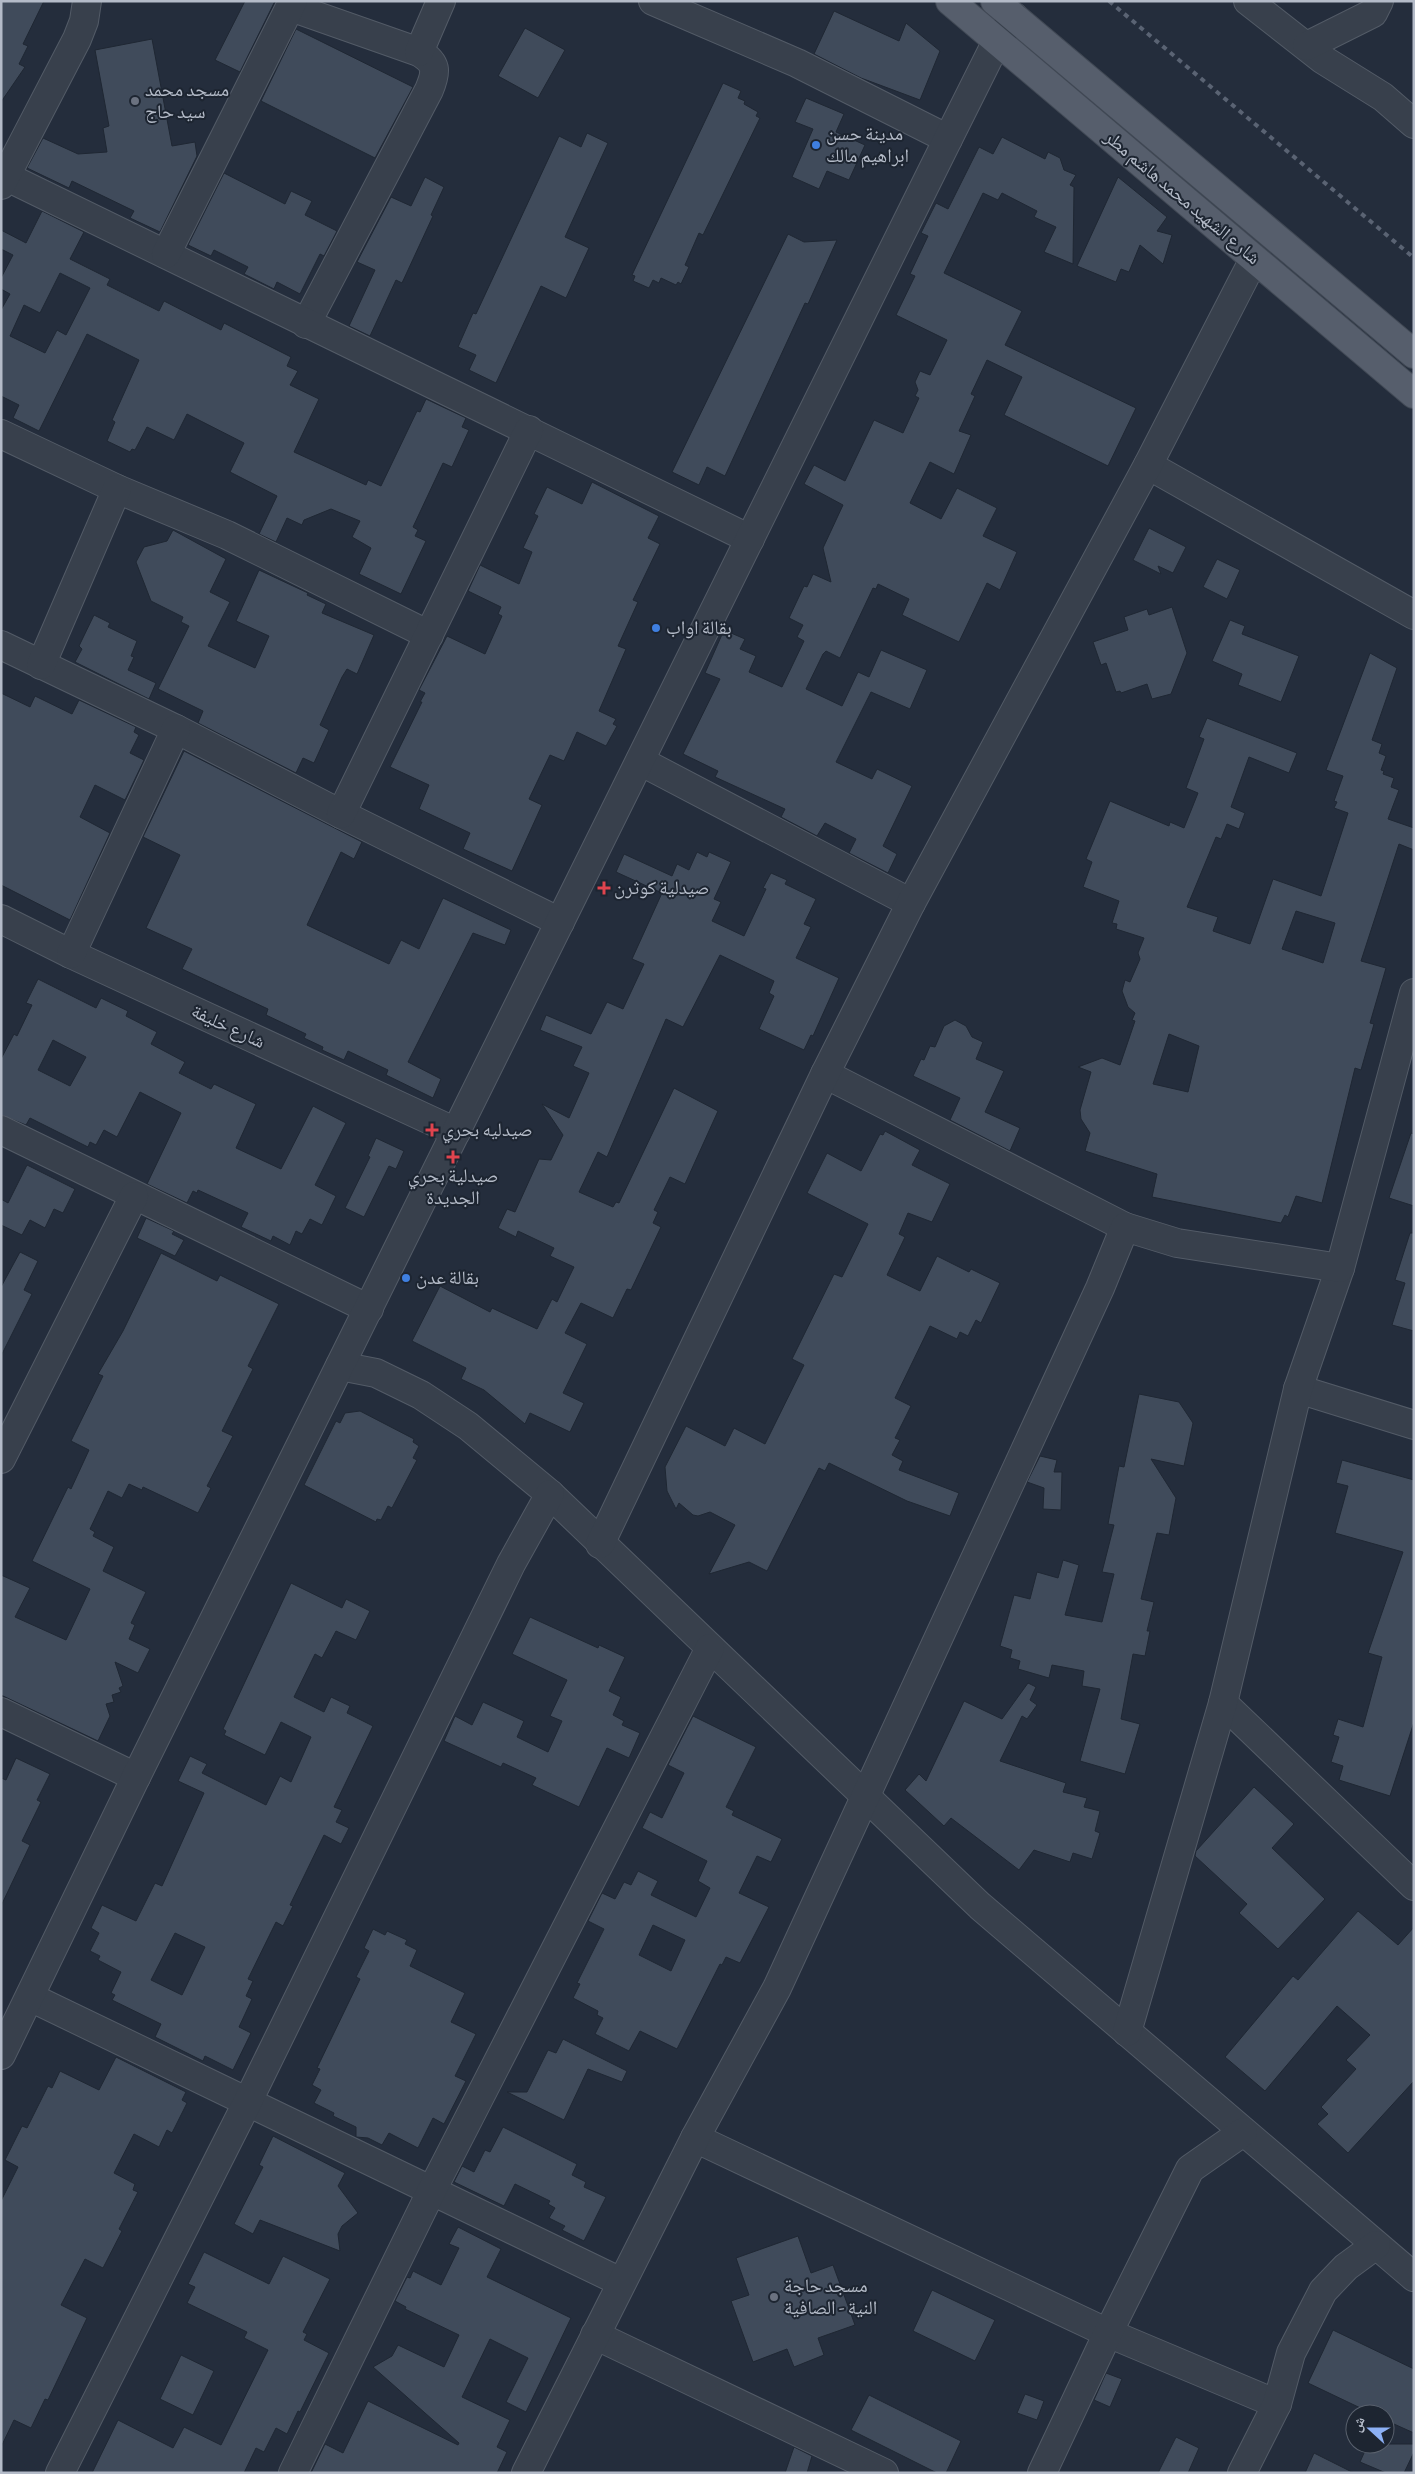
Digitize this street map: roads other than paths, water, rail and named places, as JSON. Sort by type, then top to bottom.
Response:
[{"type":"main road","name":"شارع الشهيد محمد هاشم مطر","points":[[950,1],[1414,394]]},
{"type":"main road","name":"شارع الشهيد محمد هاشم مطر","points":[[1005,9],[1414,354]]},
{"type":"street","points":[[87,1],[84,21],[77,39],[3,179],[166,254],[306,324],[750,539]]},
{"type":"street","points":[[419,52],[441,1]]},
{"type":"street","points":[[653,1],[804,66],[948,139]]},
{"type":"street","points":[[1248,1],[1322,59],[1383,97],[1414,124]]},
{"type":"street","points":[[1307,46],[1373,13],[1379,1]]},
{"type":"street","points":[[166,254],[292,4],[419,52],[430,59],[434,69],[434,80],[306,324]]},
{"type":"street","points":[[1,2055],[136,1777],[997,41],[1005,9]]},
{"type":"street","points":[[600,1544],[826,1074],[911,903],[1148,465],[1254,259]]},
{"type":"street","points":[[341,814],[528,430]]},
{"type":"street","points":[[1,434],[117,489],[227,536],[429,635]]},
{"type":"street","points":[[1148,465],[1414,615]]},
{"type":"street","points":[[41,665],[117,489]]},
{"type":"street","points":[[1,645],[176,729],[341,814],[560,922]]},
{"type":"street","points":[[71,954],[176,729]]},
{"type":"street","points":[[640,761],[911,903]]},
{"type":"street","name":"شارع خليفة","points":[[1,919],[71,954],[456,1132]]},
{"type":"street","points":[[1127,2032],[1223,1703],[1298,1389],[1340,1268],[1414,993]]},
{"type":"street","points":[[826,1074],[1125,1227],[1177,1243],[1340,1268]]},
{"type":"street","points":[[1,1130],[369,1309]]},
{"type":"street","points":[[1,1459],[134,1196]]},
{"type":"street","points":[[526,2473],[695,2138],[777,1988],[1100,1288],[1125,1227]]},
{"type":"street","points":[[340,1366],[376,1373],[421,1395],[468,1426],[550,1494],[600,1544],[980,1906],[1414,2276]]},
{"type":"street","points":[[1298,1389],[1414,1424]]},
{"type":"street","points":[[60,2473],[247,2103],[511,1564],[550,1494]]},
{"type":"street","points":[[293,2473],[431,2192],[710,1648]]},
{"type":"street","points":[[1223,1703],[1414,1886]]},
{"type":"street","points":[[1,1712],[136,1777]]},
{"type":"street","points":[[30,1997],[621,2282]]},
{"type":"street","points":[[1042,2473],[1108,2333],[1190,2170],[1243,2132]]},
{"type":"street","points":[[695,2138],[1108,2333],[1276,2404]]},
{"type":"street","points":[[1242,2473],[1276,2404],[1290,2353],[1323,2291],[1346,2267],[1376,2244]]},
{"type":"street","points":[[595,2335],[884,2473]]},
{"type":"railway","points":[[1109,1],[1414,258]]},
{"type":"place","name":"مسجد محمد سيد حاج","points":[[135,101]]},
{"type":"place","name":"مدينة حسن ابراهيم مالك","points":[[816,145]]},
{"type":"place","name":"بقالة اواب","points":[[656,628]]},
{"type":"place","name":"صيدلية كوثرن","points":[[604,888]]},
{"type":"place","name":"صيدليه بحري","points":[[432,1130]]},
{"type":"place","name":"صيدلية بحري الجديدة","points":[[453,1157]]},
{"type":"place","name":"بقالة عدن","points":[[406,1278]]},
{"type":"place","name":"مسجد حاجة النية - الصافية","points":[[774,2297]]}]
